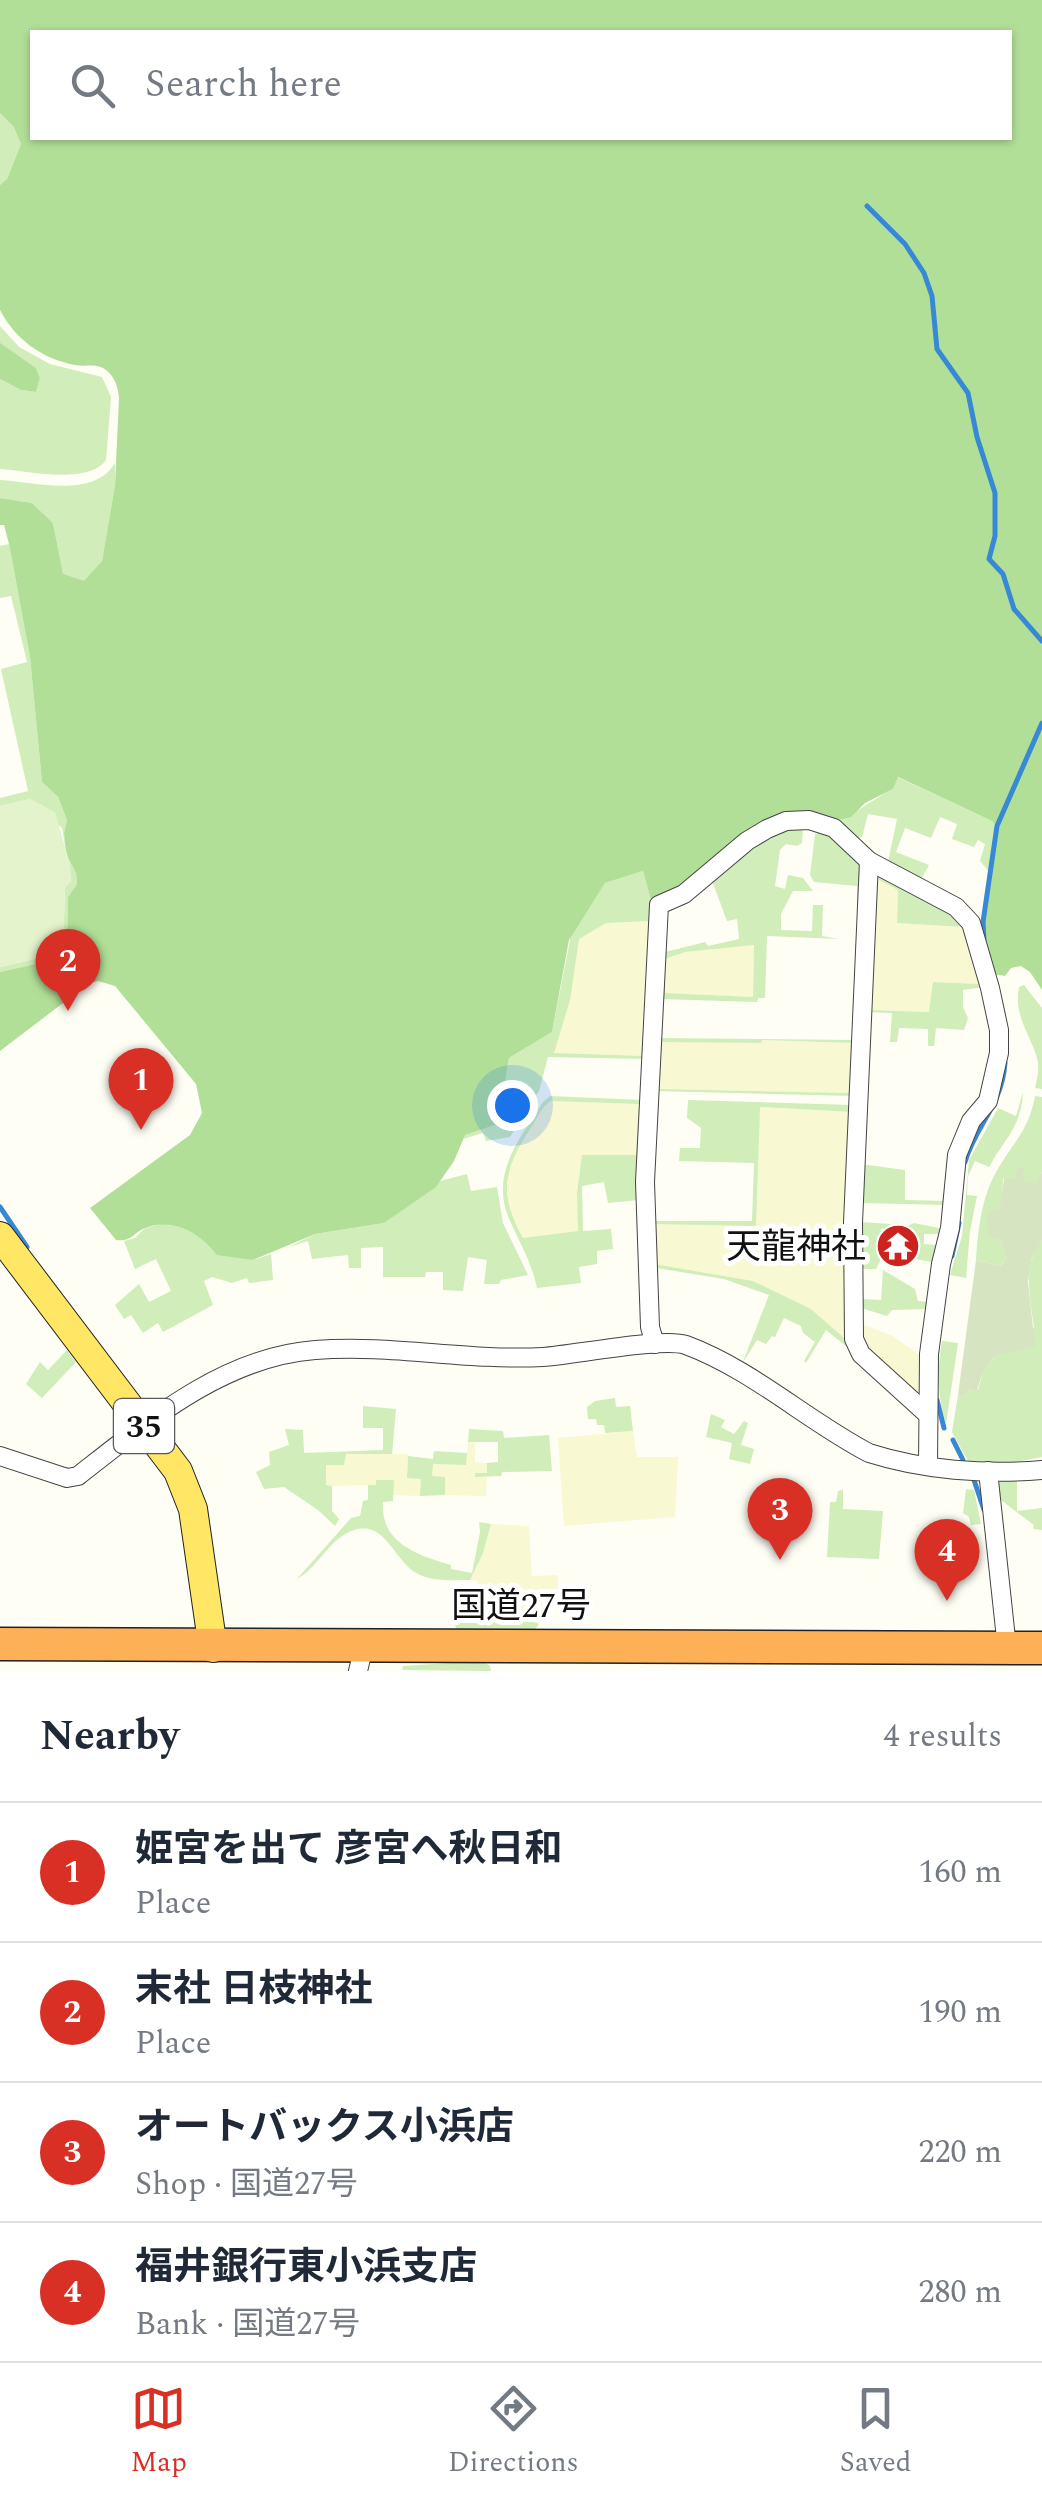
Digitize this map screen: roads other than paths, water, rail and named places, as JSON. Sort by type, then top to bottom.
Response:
[{"type":"highway","name":"国道27号","points":[[0,1644],[213,1648],[361,1659],[994,1655],[1042,1648]]},
{"type":"main road","name":"35","points":[[0,1236],[178,1471],[193,1508],[213,1648]]},
{"type":"street","points":[[654,1344],[647,1282],[645,1182],[660,904],[684,894],[747,841],[786,821],[809,820],[834,828],[869,861],[965,914],[974,934],[999,1030],[997,1067],[988,1100],[971,1121],[956,1155],[950,1228],[928,1354],[928,1465]]},
{"type":"street","points":[[869,861],[854,1205],[854,1339],[861,1354],[926,1413]]},
{"type":"street","points":[[0,1456],[67,1478],[78,1476],[143,1425],[222,1378],[266,1359],[292,1353],[368,1350],[526,1357],[684,1344],[730,1366],[869,1453],[892,1460],[988,1472],[1042,1470]]},
{"type":"street","points":[[988,1472],[994,1655]]},
{"type":"waterway","points":[[867,206],[905,244],[924,273],[932,296],[937,349],[968,393],[995,493],[995,536],[989,559],[1003,574],[1014,609],[1042,641]]},
{"type":"waterway","points":[[984,940],[983,922],[997,826],[1042,723]]},
{"type":"waterway","points":[[965,1162],[999,1091],[1005,1063]]},
{"type":"waterway","points":[[0,1207],[27,1247]]},
{"type":"waterway","points":[[952,1256],[959,1223]]},
{"type":"waterway","points":[[937,1400],[944,1428]]},
{"type":"waterway","points":[[953,1440],[963,1460]]},
{"type":"waterway","points":[[974,1480],[984,1510]]},
{"type":"place","name":"末社 日枝神社","points":[[68,1011]]},
{"type":"place","name":"姫宮を出て 彦宮へ秋日和","points":[[141,1130]]},
{"type":"place","name":"天龍神社","points":[[898,1246]]},
{"type":"place","name":"オートバックス小浜店","points":[[780,1560]]},
{"type":"place","name":"福井銀行東小浜支店","points":[[947,1601]]}]
